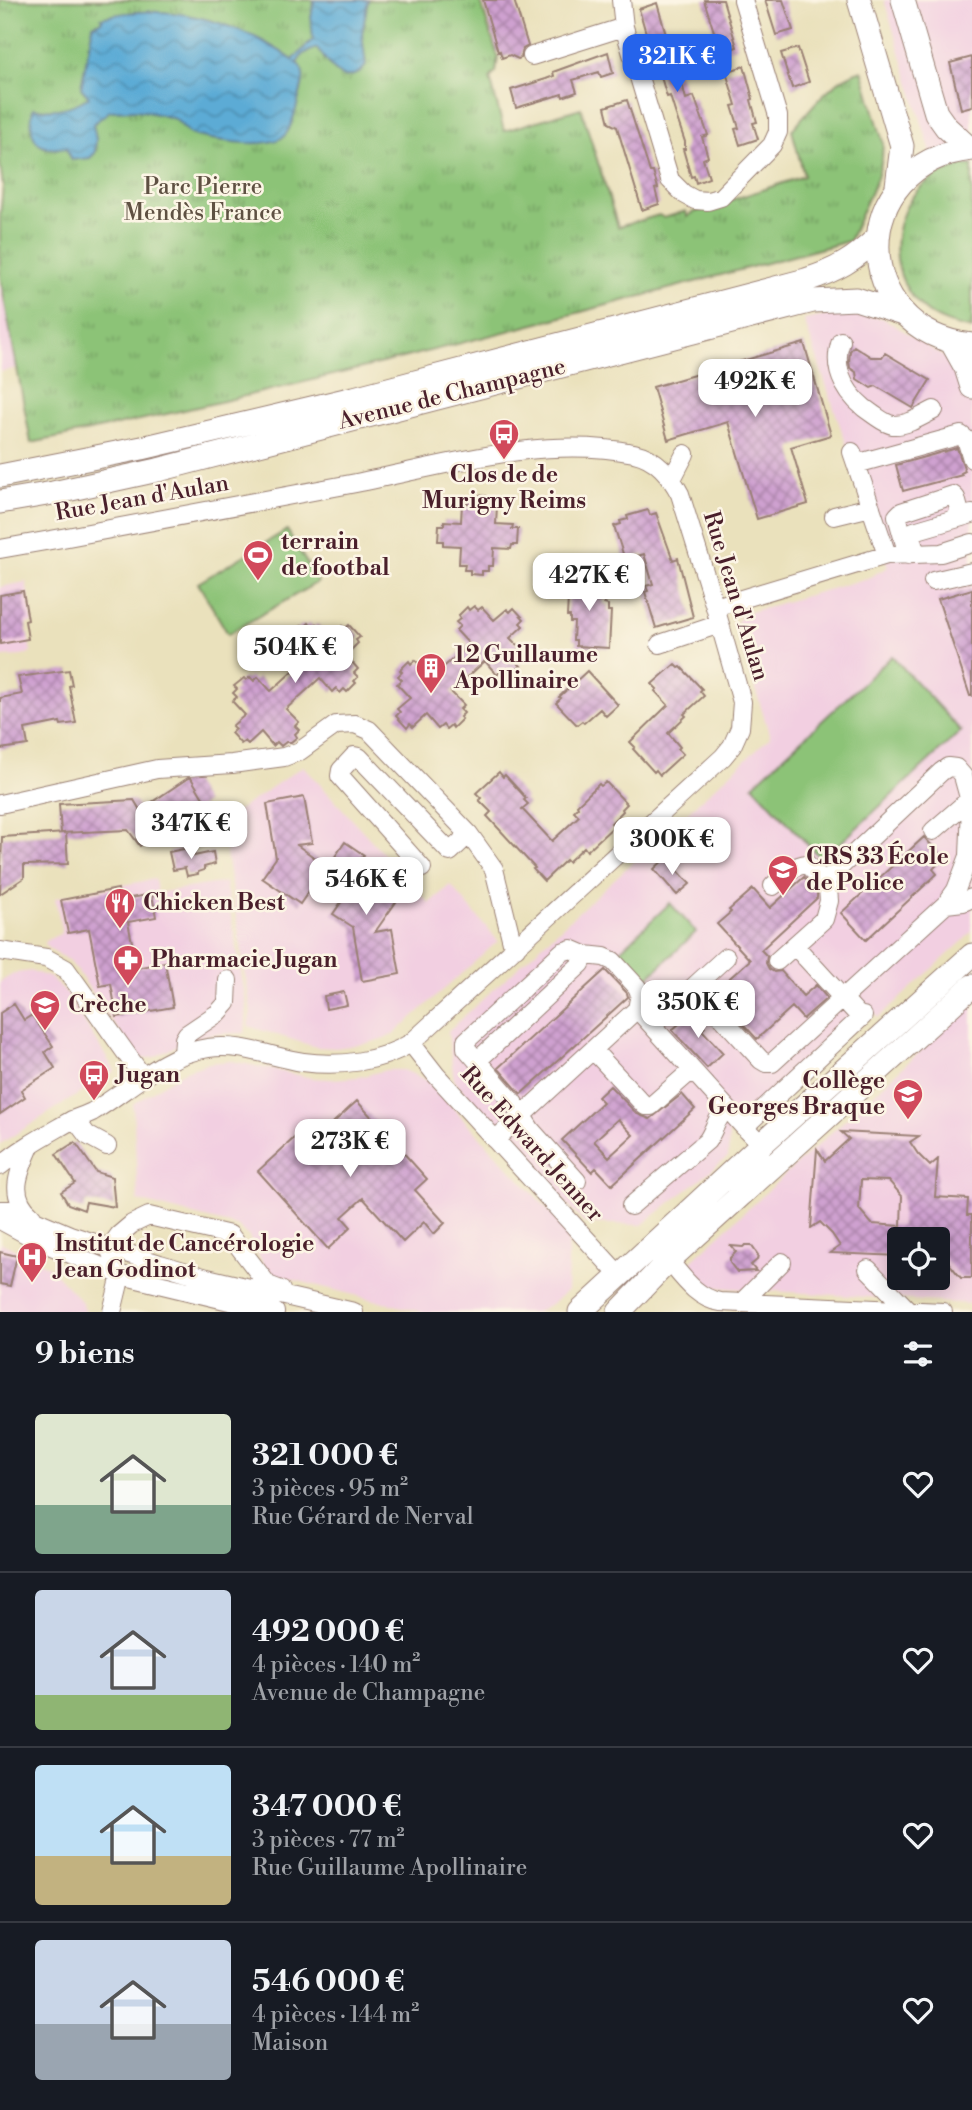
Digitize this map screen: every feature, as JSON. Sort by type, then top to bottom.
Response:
[{"type":"main road","points":[[859,0],[902,146],[897,186],[884,211],[877,238],[879,265],[887,291],[903,314],[926,332],[962,344],[972,387]]},
{"type":"main road","points":[[903,0],[936,113],[946,127],[971,149]]},
{"type":"main road","points":[[897,186],[926,162],[943,154],[971,149]]},
{"type":"main road","name":"Avenue de Champagne","points":[[0,476],[142,449],[354,398],[827,274],[854,259],[877,238]]},
{"type":"main road","name":"Avenue de Champagne","points":[[0,502],[158,470],[813,301],[856,299],[903,314]]},
{"type":"main road","points":[[0,509],[36,496]]},
{"type":"main road","points":[[619,1312],[661,1252],[761,1151],[972,955]]},
{"type":"main road","points":[[580,1312],[620,1276],[719,1215],[972,986]]},
{"type":"street","points":[[621,0],[624,27],[670,180],[684,194],[695,200],[708,201],[721,197],[772,145],[778,132],[778,116],[743,0]]},
{"type":"street","points":[[532,56],[624,27]]},
{"type":"street","points":[[841,341],[837,352],[841,376],[850,395],[861,406],[889,424],[899,425],[934,410]]},
{"type":"street","points":[[887,555],[854,458],[961,435],[966,439],[972,459]]},
{"type":"street","name":"Rue Jean d'Aulan","points":[[0,549],[522,449],[589,448],[637,454],[652,460],[672,479],[680,494],[742,702],[740,728],[732,746],[705,774],[411,1043],[381,1056],[332,1064],[302,1062],[241,1048],[209,1048],[183,1055],[143,1077],[89,1113],[31,1144],[2,1167]]},
{"type":"street","points":[[672,479],[685,454]]},
{"type":"street","points":[[834,516],[871,507]]},
{"type":"street","points":[[912,554],[914,531],[967,516]]},
{"type":"street","points":[[660,644],[718,615],[887,555],[941,553],[972,543]]},
{"type":"street","points":[[933,581],[972,572]]},
{"type":"street","points":[[0,804],[158,769],[284,757],[300,751],[336,725],[355,724],[369,730],[468,834],[494,869],[512,942],[516,948]]},
{"type":"street","points":[[422,868],[340,776],[341,769],[354,756],[359,757],[450,852],[468,834]]},
{"type":"street","points":[[694,987],[761,1060],[772,1063],[946,904],[956,890],[969,856],[971,803],[964,776],[956,768],[948,767],[941,772],[824,882]]},
{"type":"street","points":[[933,831],[971,803]]},
{"type":"street","points":[[773,886],[796,866],[807,864],[828,888],[829,901],[824,919],[777,961]]},
{"type":"street","points":[[946,904],[972,898]]},
{"type":"street","points":[[744,1127],[862,1017],[794,946]]},
{"type":"street","points":[[495,1140],[522,1116],[637,1009],[640,994],[637,987],[613,961],[585,955],[571,948],[562,952],[466,1041],[466,1048],[513,1102],[522,1116],[531,1130],[577,1181]]},
{"type":"street","points":[[0,951],[46,958],[66,969],[143,1077]]},
{"type":"street","points":[[652,1025],[726,957]]},
{"type":"street","points":[[183,1055],[187,1034],[218,1013],[227,1003],[228,980]]},
{"type":"street","points":[[637,1009],[744,1127],[761,1151],[719,1215]]},
{"type":"street","name":"Rue Edward Jenner","points":[[411,1043],[436,1075],[620,1276]]},
{"type":"street","points":[[593,1050],[645,1106],[651,1106],[692,1070]]},
{"type":"street","points":[[631,1206],[706,1141],[715,1130],[718,1117],[727,1108]]},
{"type":"street","points":[[75,1119],[87,1135],[107,1146]]},
{"type":"street","points":[[31,1144],[18,1174],[17,1187],[21,1207],[35,1219]]},
{"type":"street","points":[[0,1203],[9,1199],[17,1187]]},
{"type":"street","points":[[0,1209],[11,1210],[109,1249],[207,1278],[354,1312]]},
{"type":"street","points":[[109,1249],[119,1235],[132,1224],[149,1216],[230,1236],[268,1285],[303,1300]]},
{"type":"street","points":[[0,1220],[37,1240],[121,1275],[275,1312]]},
{"type":"street","points":[[109,1249],[121,1275],[112,1312]]},
{"type":"street","points":[[661,1252],[704,1306],[741,1303],[943,1312]]},
{"type":"street","points":[[741,1303],[782,1262]]},
{"type":"street","points":[[868,1269],[912,1311]]},
{"type":"shaded area","points":[[884,0],[972,0],[972,290],[962,253]]},
{"type":"shaded area","points":[[0,277],[17,368],[0,372]]},
{"type":"shaded area","name":"CRS 33 École de Police","points":[[841,313],[883,318],[952,362],[972,362],[972,931],[878,1018],[866,1003],[738,1120],[729,1131],[728,1157],[642,1225],[584,1223],[454,1081],[448,1031],[770,737],[736,624],[743,614],[868,578],[888,567],[804,320]]},
{"type":"shaded area","points":[[26,582],[33,622],[26,624],[31,652],[22,656],[0,657],[0,587]]},
{"type":"shaded area","points":[[303,766],[429,903],[451,885],[498,941],[393,1035],[369,1043],[336,1048],[316,1047],[248,1026],[251,1011],[221,822]]},
{"type":"shaded area","points":[[155,879],[157,893],[225,882],[247,1006],[246,1023],[245,1033],[212,1034],[184,1042],[155,1057],[142,1059],[136,1056],[76,969],[45,943],[62,931],[55,898]]},
{"type":"shaded area","name":"Crèche","points":[[32,971],[51,978],[66,993],[115,1071],[0,1144],[0,982],[15,973]]},
{"type":"shaded area","name":"Collège Georges Braque","points":[[972,1004],[972,1304],[712,1287],[703,1283],[690,1264]]},
{"type":"shaded area","points":[[232,1061],[312,1078],[359,1077],[386,1070],[404,1070],[428,1081],[569,1232],[567,1291],[536,1312],[422,1312],[275,1275],[265,1267],[249,1237],[237,1226],[138,1201],[133,1104],[183,1072],[209,1063]]},
{"type":"shaded area","name":"Institut de Cancérologie Jean Godinot","points":[[0,1242],[49,1267],[81,1301],[86,1312],[0,1312]]},
{"type":"green space","name":"Parc Pierre Mendès France","points":[[0,0],[480,0],[498,57],[496,72],[490,78],[504,131],[581,108],[618,227],[659,215],[664,218],[686,211],[689,216],[804,176],[792,130],[832,87],[862,70],[883,142],[882,159],[877,178],[849,241],[339,373],[31,443],[0,277],[3,186],[0,164]]},
{"type":"green space","points":[[963,165],[972,165],[972,329],[940,319],[923,308],[904,282],[896,251],[901,219],[917,191],[932,178]]},
{"type":"green space","name":"terrain de footbal","points":[[287,530],[318,582],[228,634],[198,583]]},
{"type":"green space","points":[[892,656],[961,731],[822,860],[753,785]]},
{"type":"green space","points":[[670,903],[696,932],[640,985],[614,956]]},
{"type":"water","points":[[314,0],[368,0],[362,34],[366,65],[356,74],[343,77],[331,67],[317,48],[303,54],[297,63],[303,79],[295,112],[286,134],[279,139],[243,143],[196,136],[175,119],[137,110],[110,111],[93,124],[95,153],[90,158],[72,160],[66,148],[48,148],[34,138],[31,127],[33,108],[62,108],[89,97],[81,88],[93,25],[102,21],[101,18],[125,13],[151,12],[202,18],[250,35],[293,60],[313,39],[311,18]]},
{"type":"building","points":[[483,0],[514,0],[528,46],[523,49],[521,58],[510,55],[502,58],[500,51],[498,52]]},
{"type":"building","points":[[704,0],[723,0],[737,47],[714,53],[709,36],[715,35]]},
{"type":"building","points":[[765,0],[783,0],[793,30],[776,35]]},
{"type":"building","points":[[657,3],[686,99],[694,96],[708,135],[702,137],[708,157],[703,159],[709,178],[696,183],[694,176],[691,177],[683,149],[685,142],[670,96],[667,97],[658,67],[656,68],[639,9]]},
{"type":"building","points":[[798,48],[809,82],[792,88],[781,53]]},
{"type":"building","points":[[608,52],[613,73],[601,77],[599,72],[573,80],[577,92],[516,108],[511,90],[554,76],[553,72]]},
{"type":"building","points":[[972,57],[972,106],[961,109],[950,63]]},
{"type":"building","points":[[744,66],[753,99],[751,100],[757,122],[753,123],[758,139],[740,145],[735,129],[739,128],[732,106],[736,105],[726,72]]},
{"type":"building","points":[[627,100],[650,172],[653,172],[658,188],[655,189],[659,204],[642,210],[617,127],[609,123],[605,107]]},
{"type":"building","points":[[804,343],[831,435],[791,447],[808,504],[757,519],[728,422],[668,440],[653,387]]},
{"type":"building","points":[[854,346],[871,357],[882,357],[885,353],[930,380],[913,408],[876,386],[871,388],[857,379],[849,362],[850,351]]},
{"type":"building","points":[[957,448],[965,471],[962,475],[903,491],[896,465]]},
{"type":"building","points":[[474,495],[486,496],[486,500],[492,500],[491,506],[497,506],[496,524],[513,525],[512,529],[518,529],[517,545],[512,545],[511,549],[494,548],[493,566],[488,566],[488,571],[482,571],[482,575],[470,574],[470,570],[464,570],[465,564],[459,564],[460,546],[443,545],[443,541],[438,541],[439,525],[444,525],[444,521],[461,522],[462,504],[468,504],[468,499],[474,499]]},
{"type":"building","points":[[648,510],[650,515],[656,513],[673,560],[678,558],[693,617],[656,628],[645,592],[648,591],[646,586],[653,584],[644,554],[625,560],[614,526],[628,519],[627,516]]},
{"type":"building","points":[[569,579],[602,580],[602,587],[605,587],[604,604],[608,605],[608,611],[611,611],[609,648],[576,646],[576,640],[573,640],[574,622],[570,622],[570,616],[567,616]]},
{"type":"building","points":[[972,589],[972,696],[970,696],[938,599]]},
{"type":"building","points":[[23,591],[28,639],[0,644],[0,595]]},
{"type":"building","points":[[474,606],[478,610],[482,607],[494,620],[507,609],[510,612],[514,608],[524,619],[520,623],[523,626],[510,638],[523,651],[519,655],[523,659],[518,663],[521,666],[511,675],[509,672],[505,676],[501,671],[497,675],[485,661],[451,692],[464,705],[460,709],[464,713],[460,717],[462,719],[453,728],[451,725],[446,729],[443,725],[438,729],[426,715],[413,727],[410,724],[407,728],[396,716],[400,712],[397,709],[410,698],[397,684],[402,680],[398,676],[402,672],[400,670],[409,661],[411,664],[415,660],[419,664],[423,661],[436,674],[469,644],[456,630],[460,626],[456,622],[467,607],[469,610]]},
{"type":"building","points":[[309,623],[313,628],[317,624],[330,637],[342,626],[345,629],[349,625],[360,637],[356,640],[358,643],[346,655],[358,669],[354,673],[358,677],[354,681],[356,683],[347,692],[344,689],[340,693],[336,688],[332,692],[320,678],[286,709],[299,722],[295,726],[299,730],[295,734],[297,737],[291,742],[281,746],[277,742],[273,746],[261,732],[248,744],[245,741],[241,744],[231,733],[235,729],[232,726],[245,715],[232,701],[237,697],[233,693],[237,689],[234,686],[244,678],[246,680],[250,677],[254,681],[258,677],[271,691],[304,661],[291,647],[295,643],[292,639],[296,636],[293,633]]},
{"type":"building","points":[[675,664],[702,689],[700,691],[704,696],[668,733],[683,754],[660,775],[633,749],[635,747],[630,742],[668,705],[652,684]]},
{"type":"building","points":[[69,670],[76,723],[61,725],[60,722],[25,729],[28,745],[0,749],[0,698],[22,694],[18,677]]},
{"type":"building","points":[[587,671],[618,705],[606,716],[600,709],[584,723],[582,721],[577,725],[556,703]]},
{"type":"building","points":[[499,772],[526,798],[524,800],[528,804],[522,809],[552,841],[579,816],[574,811],[577,805],[599,784],[601,786],[606,782],[627,804],[611,823],[614,826],[587,851],[584,847],[544,881],[487,816],[491,812],[476,793]]},
{"type":"building","points":[[191,778],[206,803],[140,846],[128,830],[61,833],[59,804],[134,800],[140,810]]},
{"type":"building","points":[[304,797],[312,843],[297,845],[326,866],[300,904],[262,878],[276,858],[267,804]]},
{"type":"building","points":[[66,833],[68,864],[24,865],[24,878],[0,894],[2,837]]},
{"type":"building","points":[[924,837],[943,858],[933,869],[937,874],[866,940],[841,913]]},
{"type":"building","points":[[345,842],[364,855],[359,862],[366,866],[359,876],[396,902],[375,932],[392,929],[400,974],[362,981],[353,927],[333,914],[353,885],[328,867]]},
{"type":"building","points":[[193,847],[194,856],[213,852],[215,864],[204,867],[198,874],[187,876],[185,868],[173,870],[169,852]]},
{"type":"building","points":[[666,858],[690,884],[677,895],[654,869]]},
{"type":"building","points":[[804,877],[817,892],[817,898],[761,950],[767,956],[769,969],[774,972],[781,971],[803,996],[816,985],[827,998],[803,1019],[792,1007],[757,1039],[714,992],[750,960],[717,924],[753,889],[770,908]]},
{"type":"building","points":[[118,889],[120,900],[152,894],[156,917],[128,922],[137,968],[165,962],[173,1007],[117,1017],[111,984],[100,986],[89,929],[68,933],[61,900]]},
{"type":"building","points":[[605,970],[628,997],[521,1094],[498,1068]]},
{"type":"building","points":[[344,992],[347,1005],[326,1009],[324,996]]},
{"type":"building","points":[[14,1004],[24,1020],[32,1015],[53,1046],[45,1052],[55,1068],[21,1090],[25,1097],[0,1114],[0,1013]]},
{"type":"building","points":[[692,1013],[705,1027],[702,1030],[723,1053],[707,1068],[672,1030]]},
{"type":"building","points":[[610,1086],[637,1114],[650,1119],[682,1094],[695,1109],[612,1185],[596,1168],[592,1172],[562,1140],[603,1102],[598,1097]],"holes":[[[618,1119],[633,1135],[609,1157],[594,1141]]]},
{"type":"building","points":[[357,1101],[427,1179],[415,1190],[445,1223],[434,1234],[424,1222],[403,1242],[363,1198],[342,1217],[351,1227],[328,1249],[258,1171],[303,1130],[313,1141]]},
{"type":"building","points":[[841,1132],[919,1136],[910,1142],[918,1154],[930,1166],[938,1159],[935,1197],[968,1199],[967,1215],[972,1215],[972,1278],[961,1278],[950,1265],[950,1227],[887,1227],[887,1255],[830,1253],[840,1246],[832,1234],[820,1222],[811,1228],[817,1149],[825,1161],[849,1139]],"holes":[[[861,1180],[889,1181],[902,1196],[901,1226],[872,1224],[859,1209]]]},
{"type":"building","points":[[75,1142],[96,1172],[112,1177],[115,1207],[86,1202],[84,1210],[68,1204],[61,1192],[75,1183],[56,1154]]},
{"type":"building","points":[[751,1245],[758,1255],[751,1265],[756,1271],[737,1272],[730,1263],[730,1258],[736,1252],[731,1246]]},
{"type":"building","points":[[0,1252],[17,1256],[10,1286],[0,1284]]},
{"type":"place","name":"Clos de de Murigny Reims","points":[[504,461]]},
{"type":"place","name":"terrain de footbal","points":[[258,582]]},
{"type":"place","name":"12 Guillaume Apollinaire","points":[[431,695]]},
{"type":"place","name":"CRS 33 École de Police","points":[[783,897]]},
{"type":"place","name":"Chicken Best","points":[[120,930]]},
{"type":"place","name":"Pharmacie Jugan","points":[[128,987]]},
{"type":"place","name":"Crèche","points":[[45,1032]]},
{"type":"place","name":"Jugan","points":[[94,1102]]},
{"type":"place","name":"Collège Georges Braque","points":[[908,1121]]},
{"type":"place","name":"Institut de Cancérologie Jean Godinot","points":[[32,1284]]}]
